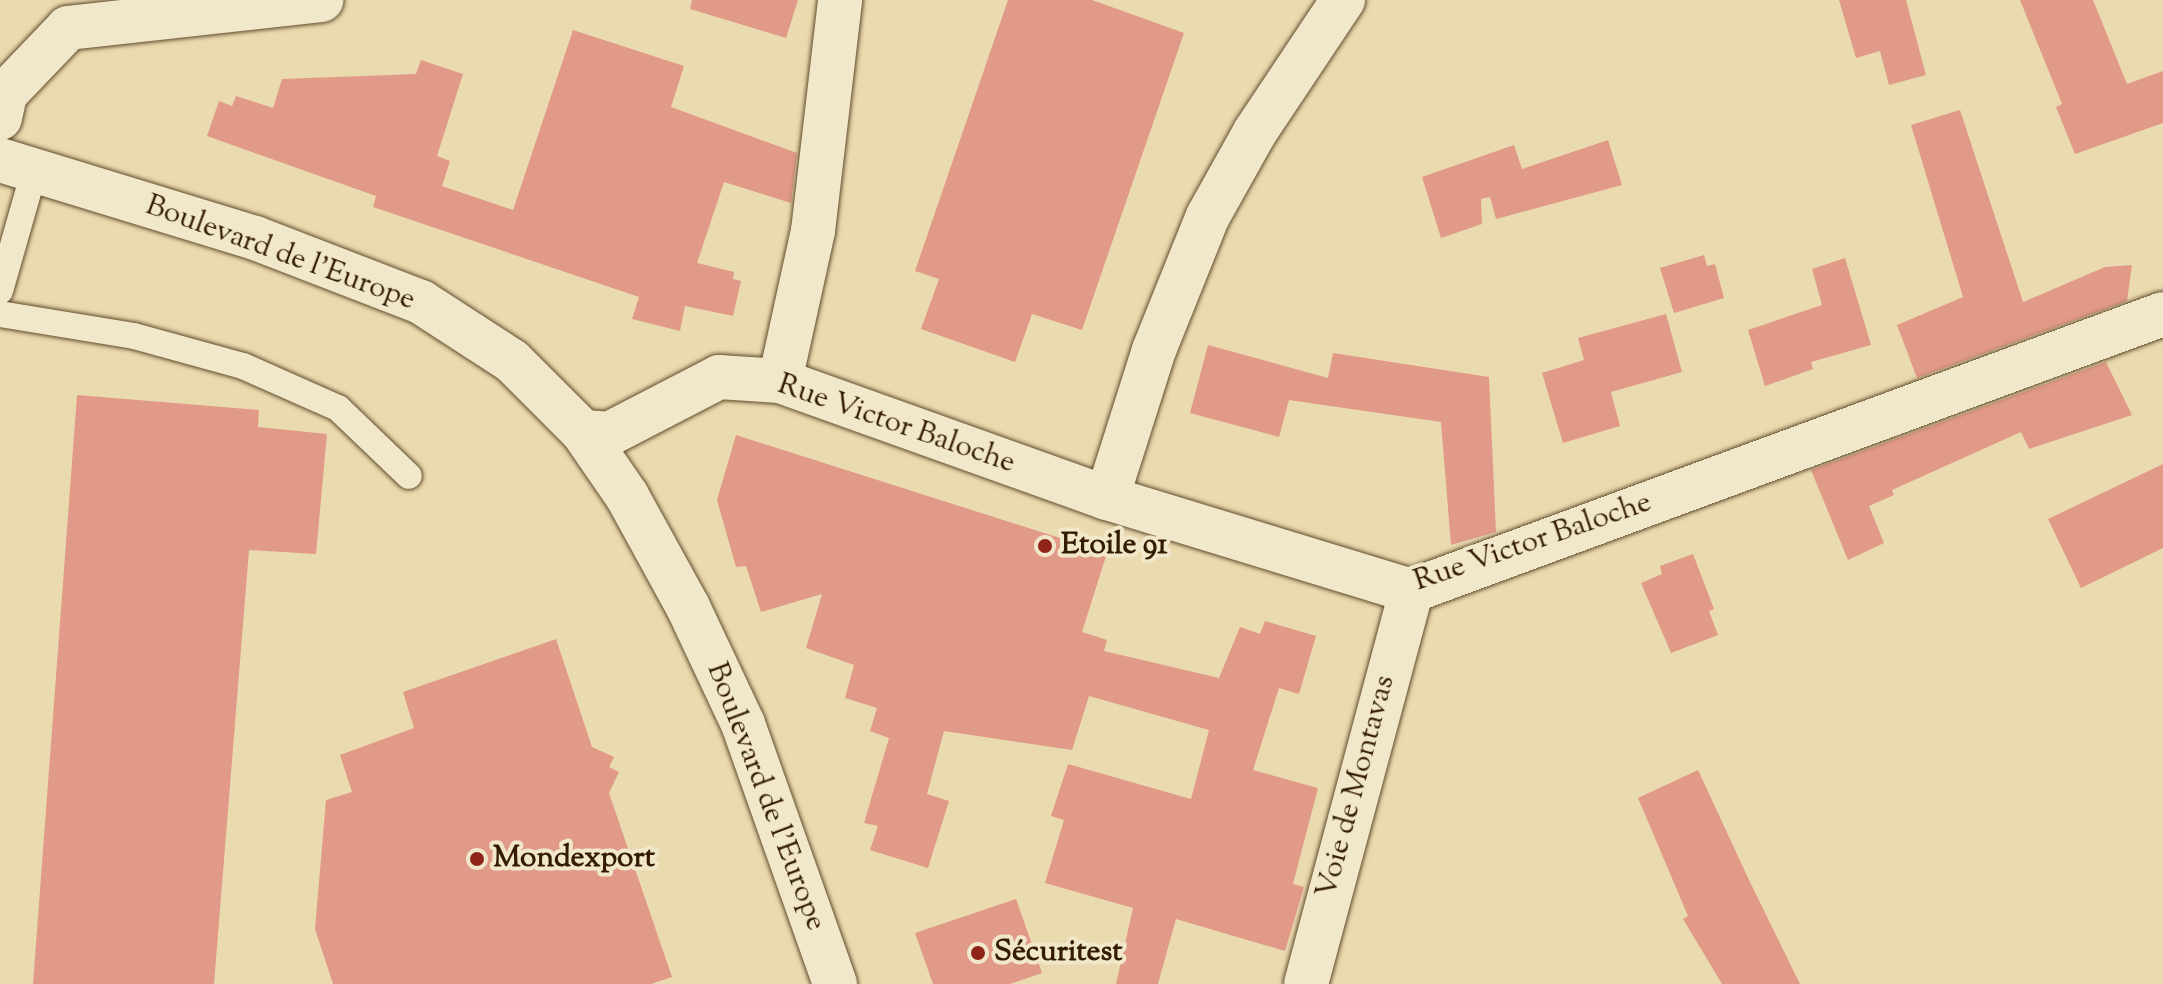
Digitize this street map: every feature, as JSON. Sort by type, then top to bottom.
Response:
[{"type":"street","points":[[0,118],[5,94],[68,28],[321,0]]},
{"type":"street","points":[[780,381],[813,231],[840,0]]},
{"type":"street","points":[[1107,498],[1154,350],[1208,216],[1255,132],[1343,0]]},
{"type":"street","name":"Boulevard de l'Europe","points":[[17,166],[255,238],[421,302],[512,361],[583,432],[627,496],[688,607],[743,724],[835,984]]},
{"type":"street","name":"Rue Victor Baloche","points":[[583,432],[609,434],[719,377],[780,381],[1107,498],[1411,591],[2163,314]]},
{"type":"street","name":"Voie de Montavas","points":[[1306,984],[1411,591]]},
{"type":"lane","points":[[0,291],[17,166]]},
{"type":"lane","points":[[0,314],[134,336],[243,366],[338,408],[409,476]]},
{"type":"building","points":[[692,0],[798,0],[786,38],[690,9]]},
{"type":"building","points":[[1008,0],[1092,0],[1184,33],[1082,330],[1032,314],[1015,362],[921,329],[939,279],[915,271]]},
{"type":"building","points":[[1839,0],[1906,0],[1926,75],[1889,85],[1880,51],[1856,58]]},
{"type":"building","points":[[2020,0],[2093,0],[2127,84],[2163,71],[2163,123],[2075,154],[2056,107],[2062,104]]},
{"type":"building","points":[[573,30],[684,66],[671,107],[797,153],[791,203],[724,182],[697,263],[734,272],[733,279],[741,281],[733,316],[685,306],[680,331],[632,319],[639,297],[373,207],[376,196],[207,136],[219,101],[232,106],[236,96],[273,108],[282,79],[416,74],[421,60],[463,74],[437,156],[450,161],[442,186],[513,210]]},
{"type":"building","points":[[1960,110],[2023,302],[2105,267],[2132,265],[2127,301],[1917,378],[1897,325],[1963,297],[1911,125]]},
{"type":"building","points":[[1608,140],[1622,185],[1496,219],[1490,197],[1481,199],[1482,224],[1441,238],[1422,177],[1514,145],[1522,169]]},
{"type":"building","points":[[1704,255],[1707,266],[1715,264],[1724,298],[1674,313],[1660,268]]},
{"type":"building","points":[[1845,258],[1871,345],[1811,362],[1813,369],[1765,386],[1748,330],[1822,305],[1812,269]]},
{"type":"building","points":[[1666,314],[1682,372],[1611,392],[1620,426],[1563,443],[1542,373],[1584,360],[1578,338]]},
{"type":"building","points":[[1208,345],[1328,378],[1333,353],[1489,377],[1496,532],[1451,545],[1441,422],[1289,400],[1279,437],[1190,413]]},
{"type":"building","points":[[2106,362],[2132,415],[2029,449],[2021,432],[1892,490],[1894,495],[1869,506],[1884,543],[1848,560],[1811,470]]},
{"type":"building","points":[[77,395],[259,410],[258,427],[327,434],[316,554],[249,550],[214,984],[33,984]]},
{"type":"building","points":[[736,435],[1107,553],[1082,632],[1107,640],[1104,651],[1219,678],[1240,627],[1260,634],[1265,621],[1316,636],[1299,694],[1279,688],[1253,770],[1318,788],[1293,884],[1304,887],[1285,951],[1176,919],[1158,984],[1116,984],[1133,908],[1045,883],[1064,820],[1051,816],[1068,764],[1191,799],[1209,730],[1089,696],[1072,750],[944,731],[927,794],[949,801],[928,868],[870,850],[878,826],[864,823],[889,738],[870,731],[877,708],[845,698],[854,665],[806,648],[822,594],[761,612],[746,566],[736,567],[717,500]]},
{"type":"building","points":[[2163,464],[2163,548],[2081,588],[2048,519]]},
{"type":"building","points":[[1693,554],[1714,609],[1709,611],[1718,635],[1671,653],[1641,583],[1662,574],[1660,566]]},
{"type":"building","name":"Mondexport","points":[[556,639],[592,747],[614,757],[609,767],[619,772],[609,793],[672,977],[651,984],[333,984],[315,929],[326,800],[352,792],[340,755],[414,728],[403,692]]},
{"type":"building","points":[[1698,770],[1800,984],[1722,984],[1683,919],[1688,916],[1638,798]]},
{"type":"building","name":"Sécuritest","points":[[1016,899],[1042,973],[1010,984],[933,984],[915,933]]},
{"type":"place","name":"Etoile 91","points":[[1045,546]]},
{"type":"place","name":"Mondexport","points":[[477,859]]},
{"type":"place","name":"Sécuritest","points":[[978,953]]}]
